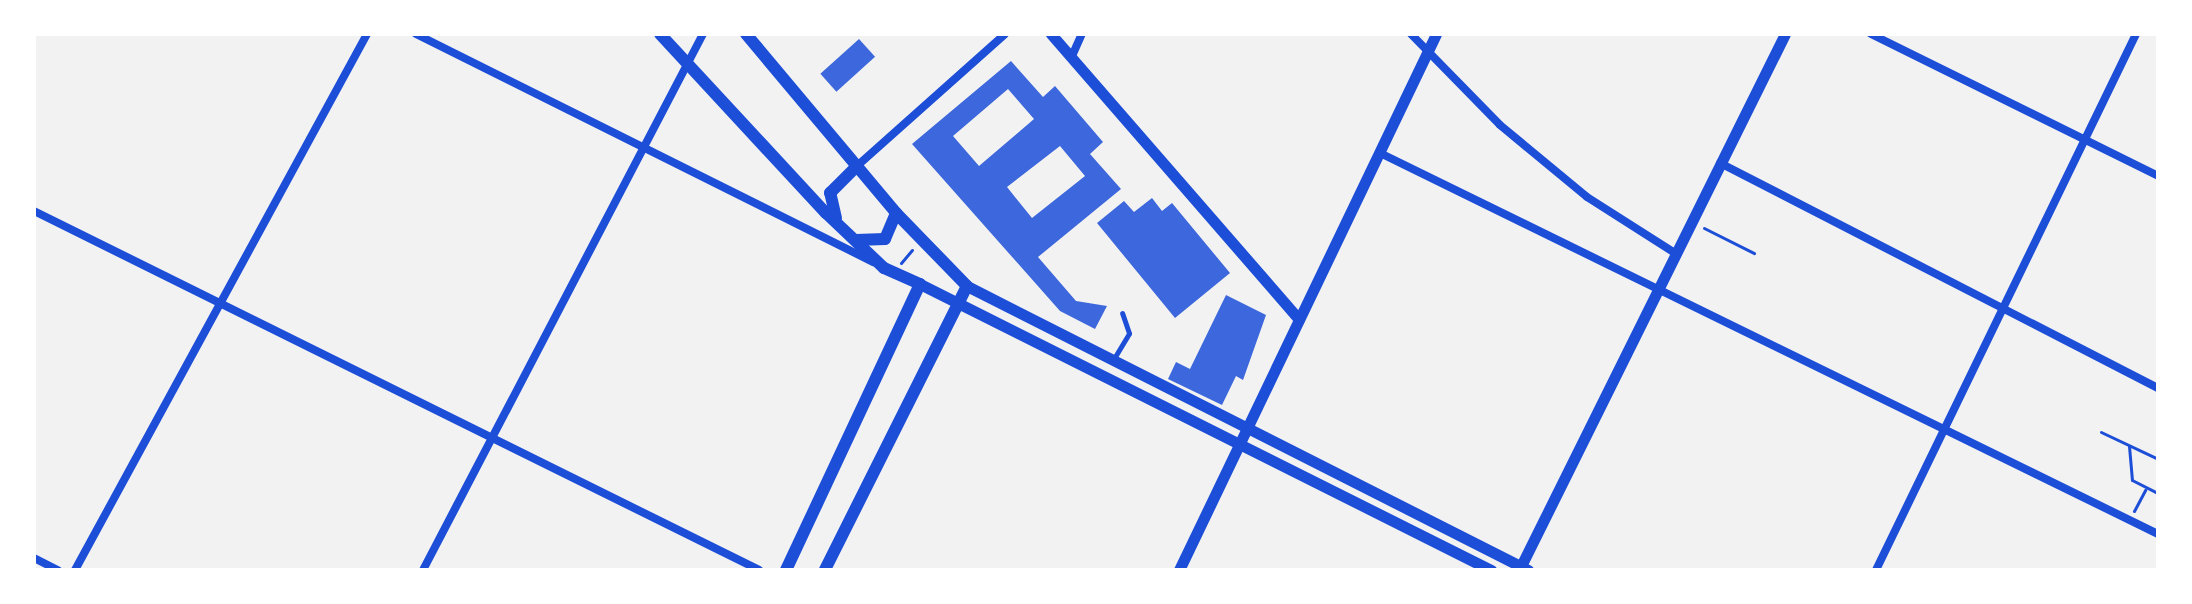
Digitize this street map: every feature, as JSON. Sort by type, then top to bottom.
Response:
[{"type":"main road","points":[[660,34],[838,224],[890,270],[920,284],[786,570]]},
{"type":"main road","points":[[746,34],[922,243],[967,286],[825,570]]},
{"type":"main road","points":[[838,224],[830,193],[857,166]]},
{"type":"main road","points":[[856,240],[885,239],[896,213]]},
{"type":"street","points":[[75,570],[218,301],[367,34]]},
{"type":"street","points":[[416,34],[890,270]]},
{"type":"street","points":[[423,570],[703,34]]},
{"type":"street","points":[[857,166],[1005,34]]},
{"type":"street","points":[[1051,34],[1299,319]]},
{"type":"street","points":[[1072,56],[1082,34]]},
{"type":"street","points":[[1411,34],[1426,54],[1587,197],[1675,253]]},
{"type":"street","points":[[1179,570],[1436,34]]},
{"type":"street","points":[[967,286],[1523,569],[1659,284],[1785,34]]},
{"type":"street","points":[[1871,34],[2158,176]]},
{"type":"street","points":[[1876,570],[2136,34]]},
{"type":"street","points":[[1380,153],[1659,284],[2158,534]]},
{"type":"street","points":[[1720,163],[2002,312],[2158,388]]},
{"type":"street","points":[[34,211],[759,570]]},
{"type":"street","points":[[920,284],[1491,570]]},
{"type":"street","points":[[34,558],[58,570]]},
{"type":"lane","points":[[1113,361],[1129,333],[1122,313]]},
{"type":"path","points":[[1691,221],[1754,253]]},
{"type":"path","points":[[890,270],[922,243]]},
{"type":"path","points":[[2101,432],[2158,459]]},
{"type":"path","points":[[2129,446],[2127,471],[2145,490],[2158,493]]},
{"type":"path","points":[[2130,520],[2145,490]]},
{"type":"building","points":[[859,39],[875,57],[836,92],[820,74]]},
{"type":"building","points":[[1011,61],[1043,97],[1055,86],[1103,142],[1090,154],[1121,189],[1038,257],[1076,301],[1107,306],[1095,329],[1060,311],[912,144]],"holes":[[[1008,89],[1034,119],[979,166],[953,136]],[[1060,146],[1085,176],[1032,218],[1007,187]]]},
{"type":"building","points":[[1152,198],[1162,211],[1172,203],[1230,273],[1175,318],[1097,223],[1124,201],[1134,212]]},
{"type":"building","points":[[1226,295],[1266,315],[1243,380],[1236,376],[1222,405],[1168,379],[1176,362],[1190,369]]}]
